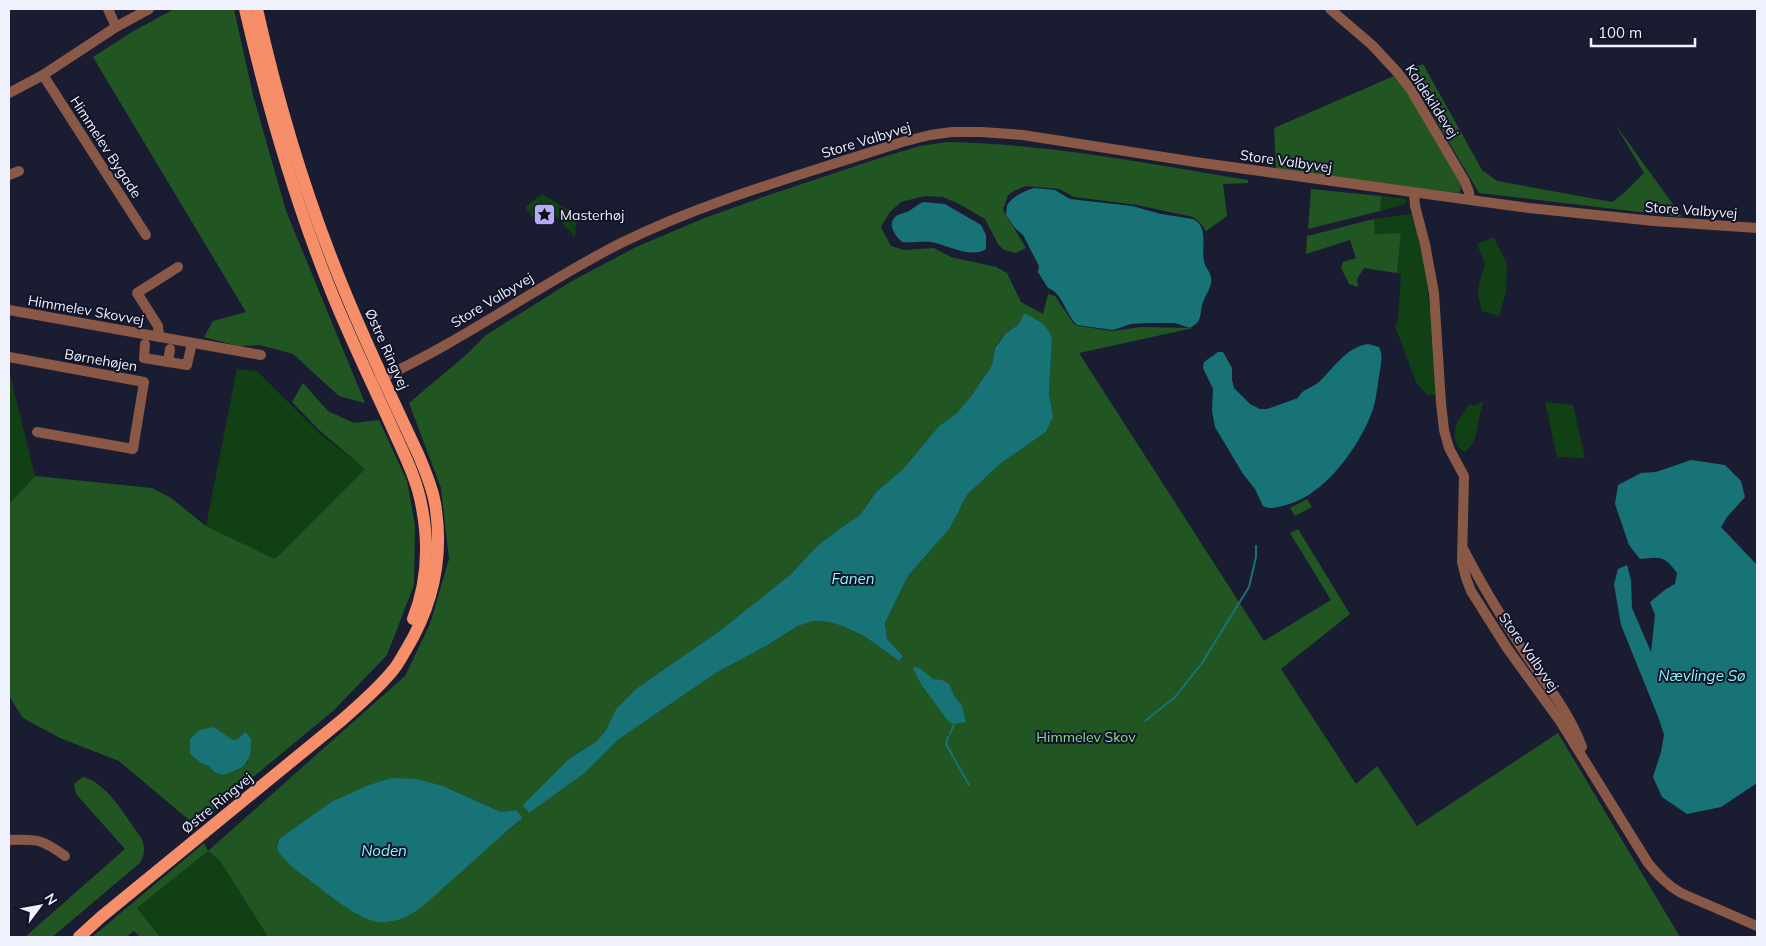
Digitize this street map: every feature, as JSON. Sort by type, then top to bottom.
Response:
[{"type":"main road","name":"Østre Ringvej","points":[[244,9],[277,140],[299,208],[331,292],[377,380]]},
{"type":"main road","name":"Østre Ringvej","points":[[79,937],[342,720],[373,691],[390,667],[407,636],[418,608],[426,567],[427,538],[422,506],[410,468],[311,203],[269,64],[257,9]]},
{"type":"street","points":[[108,9],[116,27]]},
{"type":"street","points":[[9,93],[43,75],[116,27],[149,9]]},
{"type":"street","name":"Koldekildevej","points":[[1330,9],[1385,57],[1411,90],[1464,180],[1470,200]]},
{"type":"street","name":"Himmelev Bygade","points":[[43,75],[146,235]]},
{"type":"street","name":"Store Valbyvej","points":[[377,380],[418,360],[587,261],[652,229],[734,196],[902,142],[952,132],[1023,135],[1194,162],[1529,208],[1654,221],[1757,228]]},
{"type":"street","name":"Store Valbyvej","points":[[1414,193],[1414,206],[1425,244],[1434,293],[1444,430],[1449,448],[1464,476],[1462,562],[1471,591],[1507,648],[1560,721],[1648,863],[1664,881],[1681,893],[1757,926]]},
{"type":"street","name":"Himmelev Skovvej","points":[[159,337],[158,326],[137,293],[178,268]]},
{"type":"street","name":"Himmelev Skovvej","points":[[9,310],[261,355]]},
{"type":"street","points":[[145,344],[144,358],[187,365],[192,343]]},
{"type":"street","points":[[168,362],[170,348]]},
{"type":"street","name":"Børnehøjen","points":[[9,356],[144,382],[132,449],[37,432]]},
{"type":"street","points":[[9,840],[41,840],[65,856]]},
{"type":"shaded area","points":[[542,194],[577,215],[575,237],[556,216],[539,226],[525,207]]},
{"type":"shaded area","points":[[1381,196],[1406,199],[1407,202],[1403,205],[1380,211]]},
{"type":"shaded area","points":[[1411,214],[1423,248],[1431,320],[1436,394],[1428,396],[1416,382],[1395,326],[1398,320],[1401,274],[1397,273],[1401,233],[1375,234],[1374,219]]},
{"type":"shaded area","points":[[1493,237],[1507,263],[1506,292],[1499,316],[1482,311],[1478,296],[1479,284],[1485,264],[1477,244]]},
{"type":"shaded area","points":[[237,369],[257,371],[321,435],[366,469],[275,559],[206,526]]},
{"type":"shaded area","points":[[9,371],[35,476],[9,504]]},
{"type":"shaded area","points":[[1483,401],[1474,442],[1465,452],[1456,443],[1456,425],[1469,404],[1474,406]]},
{"type":"shaded area","points":[[1545,402],[1573,405],[1585,458],[1557,457]]},
{"type":"shaded area","points":[[208,851],[220,861],[268,937],[160,937],[137,908]]},
{"type":"green space","points":[[174,9],[234,9],[253,95],[286,211],[365,403],[339,396],[293,354],[260,345],[238,346],[204,337],[213,321],[246,312],[93,57],[132,32]]},
{"type":"green space","points":[[1423,64],[1482,170],[1497,181],[1612,202],[1644,173],[1615,124],[1682,217],[1479,193],[1407,71]]},
{"type":"green space","points":[[1394,76],[1406,90],[1460,182],[1461,189],[1459,193],[1276,170],[1274,128]]},
{"type":"green space","name":"Himmelev Skov","points":[[948,142],[1061,151],[1248,180],[1248,183],[1223,184],[1227,216],[1206,231],[1193,217],[1137,205],[1074,197],[1059,189],[1026,186],[1008,195],[1003,210],[1026,248],[1016,253],[1004,250],[998,244],[985,219],[943,197],[925,196],[901,202],[890,212],[881,227],[891,246],[904,250],[934,248],[951,257],[996,267],[1007,273],[1021,302],[1043,314],[1048,294],[1055,296],[1074,324],[1078,326],[1113,331],[1141,327],[1193,328],[1079,353],[1264,641],[1331,600],[1290,533],[1298,529],[1350,614],[1281,669],[1356,784],[1377,766],[1417,826],[1558,733],[1680,937],[268,937],[220,861],[208,851],[405,676],[430,624],[449,559],[441,488],[409,403],[466,355],[486,335],[572,281],[636,247],[702,219],[769,195],[920,146]],"holes":[[[1024,313],[1052,339],[1049,393],[1053,417],[1046,432],[1001,463],[967,495],[950,528],[908,576],[885,623],[887,639],[903,656],[899,661],[864,636],[842,626],[829,622],[813,621],[798,626],[716,673],[619,739],[585,773],[529,813],[570,758],[597,741],[606,730],[616,709],[637,688],[718,632],[791,574],[816,547],[860,515],[876,492],[904,468],[939,426],[957,413],[972,395],[992,365],[995,347],[1006,333],[1019,324]],[[443,786],[501,812],[516,810],[523,818],[404,917],[390,922],[378,922],[277,844],[280,838],[331,802]]]},
{"type":"green space","points":[[1311,189],[1381,196],[1380,211],[1308,229]]},
{"type":"green space","points":[[1374,219],[1375,234],[1401,233],[1397,273],[1364,268],[1357,279],[1358,287],[1349,284],[1341,268],[1343,262],[1356,258],[1350,240],[1306,254],[1307,236]]},
{"type":"green space","points":[[303,383],[328,411],[354,423],[379,420],[407,481],[415,525],[414,585],[387,655],[333,711],[195,825],[119,761],[60,738],[23,718],[9,696],[9,504],[35,476],[152,488],[171,498],[206,526],[275,559],[365,469],[319,430],[292,402]],"holes":[[[214,727],[233,740],[238,739],[245,732],[248,762],[236,771],[222,775],[214,772],[209,766]]]},
{"type":"green space","points":[[1307,499],[1312,507],[1295,516],[1290,508]]},
{"type":"green space","points":[[83,777],[101,786],[123,812],[142,839],[143,857],[140,863],[52,937],[25,937],[125,849],[76,794],[74,784]]},
{"type":"green space","points":[[204,843],[208,851],[137,908],[160,937],[140,937],[134,931],[126,937],[92,937]]},
{"type":"water","points":[[1034,188],[1055,190],[1070,199],[1132,206],[1161,214],[1193,219],[1198,222],[1203,232],[1204,261],[1211,280],[1197,323],[1190,328],[1175,323],[1131,324],[1113,330],[1077,325],[1057,294],[1048,288],[1038,272],[1039,266],[1023,235],[1015,228],[1006,215],[1007,205],[1013,199],[1022,192]]},
{"type":"water","points":[[923,202],[945,204],[981,225],[986,235],[986,249],[973,253],[931,242],[902,242],[893,231],[893,220],[896,216],[909,211]]},
{"type":"water","name":"Fanen","points":[[1024,313],[1042,323],[1052,339],[1049,393],[1053,417],[1046,432],[1001,463],[967,495],[950,528],[908,576],[885,623],[887,639],[903,656],[899,661],[864,636],[842,626],[829,622],[813,621],[798,626],[716,673],[619,739],[585,773],[529,813],[523,805],[570,758],[597,741],[606,730],[616,709],[637,688],[718,632],[791,574],[816,547],[860,515],[876,492],[904,468],[939,426],[957,413],[972,395],[992,365],[995,348],[1006,333],[1019,324]]},
{"type":"water","points":[[1368,344],[1379,347],[1381,354],[1376,395],[1366,426],[1349,454],[1314,492],[1286,505],[1274,508],[1263,506],[1255,489],[1243,474],[1215,427],[1212,411],[1213,389],[1203,368],[1204,362],[1218,352],[1223,352],[1232,368],[1234,388],[1250,404],[1260,409],[1267,409],[1298,398],[1319,382],[1353,349]]},
{"type":"water","name":"Nævlinge Sø","points":[[1691,460],[1725,465],[1741,481],[1745,497],[1727,517],[1721,527],[1757,565],[1757,783],[1721,807],[1687,814],[1662,797],[1653,777],[1664,735],[1621,625],[1614,584],[1618,569],[1627,565],[1631,580],[1632,608],[1651,652],[1655,615],[1650,602],[1675,584],[1677,573],[1669,563],[1661,558],[1640,559],[1629,545],[1615,504],[1618,485],[1641,473],[1656,472]]},
{"type":"water","points":[[913,668],[921,669],[933,679],[942,680],[949,684],[954,696],[962,706],[966,722],[954,724],[948,721],[921,684]]},
{"type":"water","points":[[214,727],[233,740],[238,739],[245,732],[251,739],[250,754],[242,767],[222,775],[214,772],[209,766],[201,763],[190,754],[190,739],[200,730]]},
{"type":"water","name":"Noden","points":[[392,778],[416,779],[443,786],[501,812],[516,810],[523,818],[420,908],[394,921],[377,922],[350,910],[300,873],[281,855],[278,845],[280,838],[331,802],[369,785]]},
{"type":"waterway","points":[[1145,721],[1175,697],[1202,663],[1249,587],[1256,557],[1256,546]]},
{"type":"waterway","points":[[950,734],[954,724]]},
{"type":"waterway","points":[[948,737],[946,744],[969,785]]},
{"type":"place","name":"Masterhøj","points":[[544,215]]}]
